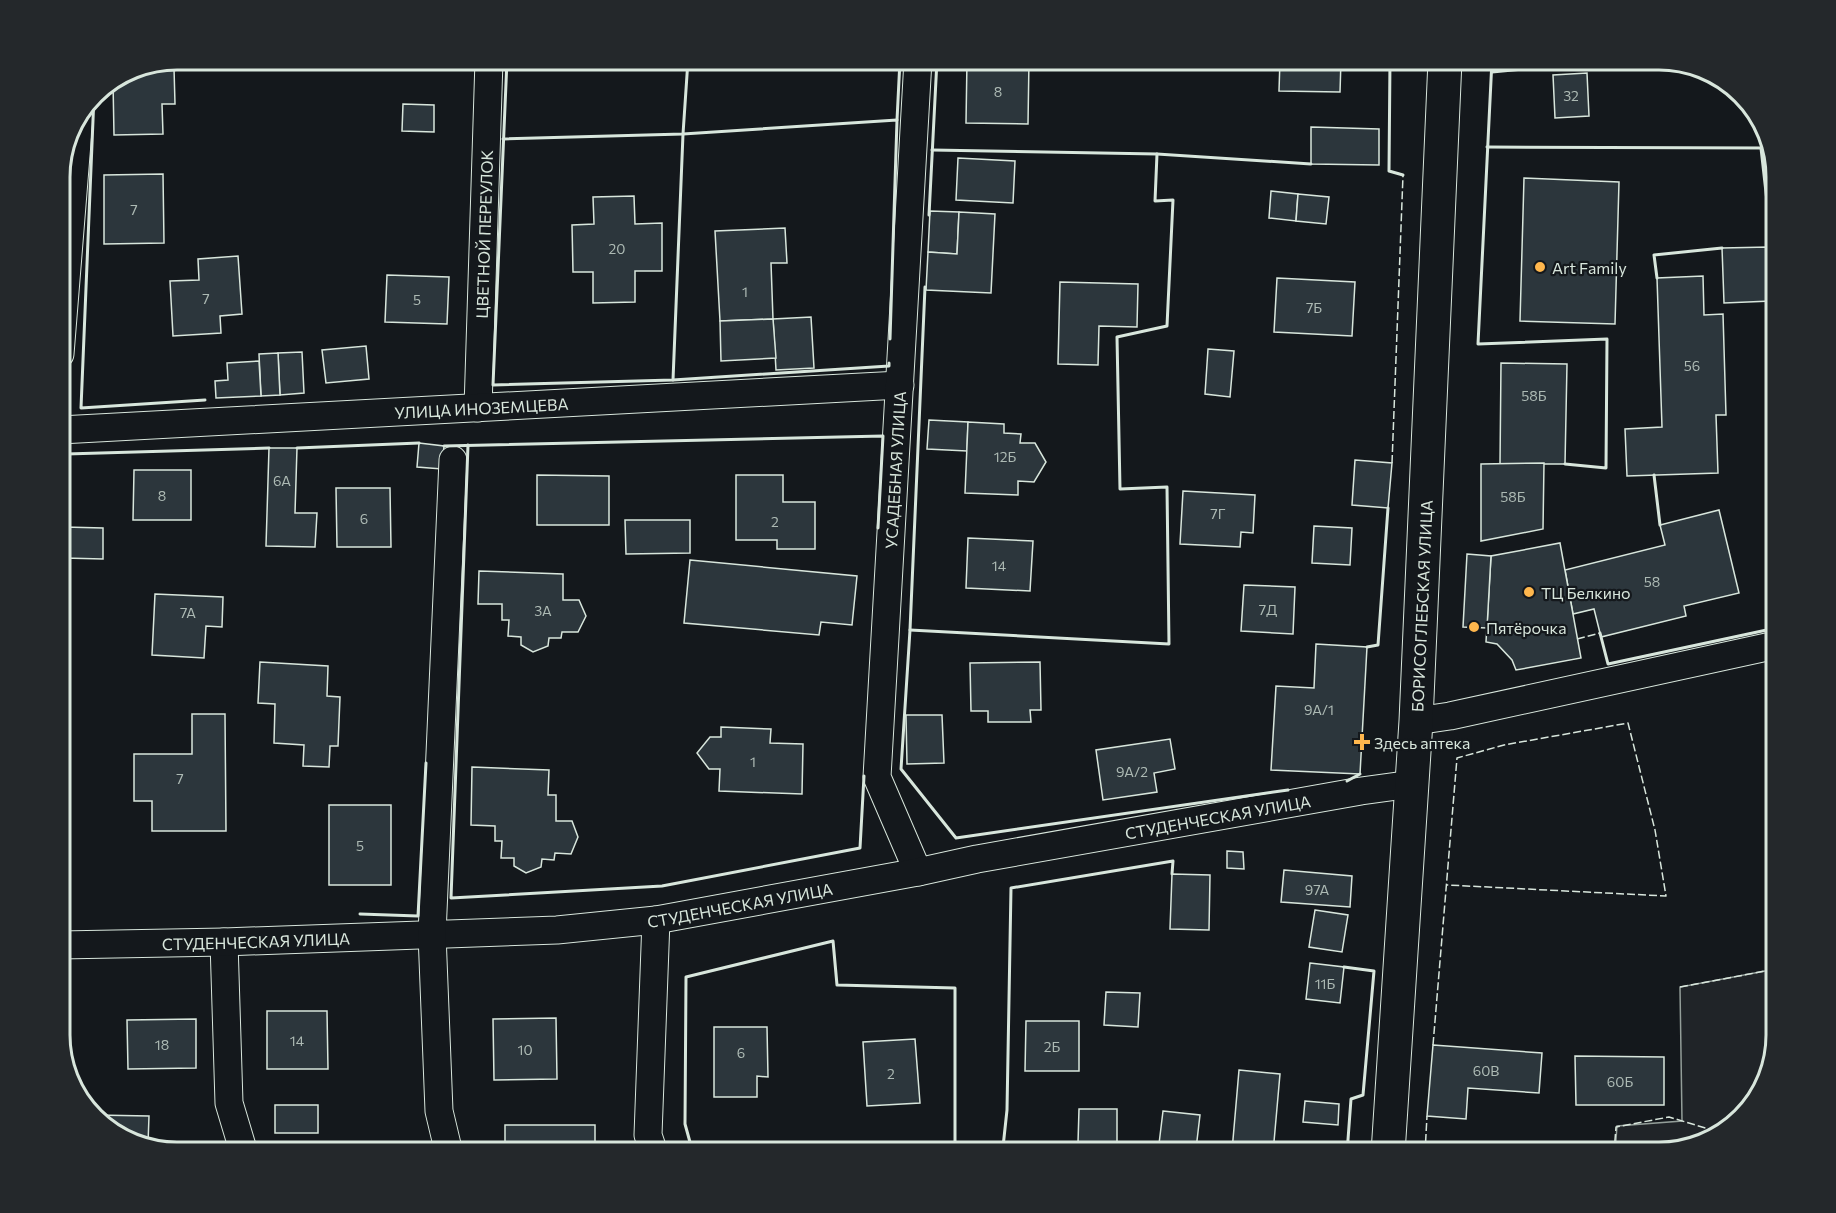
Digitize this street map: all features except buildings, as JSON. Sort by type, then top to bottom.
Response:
[{"type":"street","name":"УСАДЕБНАЯ УЛИЦА","points":[[917,70],[877,777],[918,872]]},
{"type":"street","name":"БОРИСОГЛЕБСКАЯ УЛИЦА","points":[[1389,1142],[1416,721],[1444,70]]},
{"type":"street","name":"ЦВЕТНОЙ ПЕРЕУЛОК","points":[[478,408],[489,71]]},
{"type":"street","points":[[71,217],[77,142]]},
{"type":"street","name":"УЛИЦА ИНОЗЕМЦЕВА","points":[[71,429],[900,385]]},
{"type":"street","points":[[446,1142],[439,1111],[432,934],[453,460]]},
{"type":"street","points":[[1416,721],[1766,647]]},
{"type":"street","name":"СТУДЕНЧЕСКАЯ УЛИЦА","points":[[71,945],[224,942],[557,930],[656,920],[977,859],[1412,784]]},
{"type":"street","points":[[650,1142],[648,1135],[656,920]]},
{"type":"street","points":[[224,942],[229,1103],[241,1142]]},
{"type":"shaded area","points":[[1766,971],[1766,1035],[1760,1070],[1739,1106],[1712,1128],[1672,1142],[1616,1142],[1617,1126],[1682,1121],[1680,987]]},
{"type":"fence","points":[[1392,463],[1403,175]]},
{"type":"fence","points":[[1577,639],[1600,633]]},
{"type":"fence","points":[[1433,1045],[1457,758],[1504,745],[1628,723],[1655,830],[1666,896],[1447,885]]},
{"type":"fence","points":[[1680,987],[1766,971]]},
{"type":"fence","points":[[1426,1142],[1427,1116]]},
{"type":"fence","points":[[1615,1142],[1616,1127],[1669,1117],[1709,1129]]},
{"type":"wall","points":[[929,215],[936,70]]},
{"type":"wall","points":[[1390,70],[1389,171],[1403,175]]},
{"type":"wall","points":[[1492,70],[1478,344],[1607,339],[1606,468],[1565,464]]},
{"type":"wall","points":[[1492,72],[1512,70]]},
{"type":"wall","points":[[507,71],[493,385],[673,380],[687,71]]},
{"type":"wall","points":[[897,120],[899,71]]},
{"type":"wall","points":[[93,112],[81,408],[205,400]]},
{"type":"wall","points":[[503,139],[683,134],[897,120],[890,339]]},
{"type":"wall","points":[[1487,147],[1761,148]]},
{"type":"wall","points":[[1761,148],[1766,192]]},
{"type":"wall","points":[[910,630],[1169,644],[1167,487],[1120,489],[1117,337],[1167,326],[1173,200],[1155,201],[1157,154],[932,150]]},
{"type":"wall","points":[[1157,154],[1311,164]]},
{"type":"wall","points":[[1657,278],[1654,255],[1722,248]]},
{"type":"wall","points":[[925,287],[910,630],[901,769],[956,838],[1288,790]]},
{"type":"wall","points":[[673,380],[889,366],[889,363]]},
{"type":"wall","points":[[444,446],[883,436],[878,528]]},
{"type":"wall","points":[[297,448],[419,443]]},
{"type":"wall","points":[[468,445],[451,898],[662,886],[860,848],[864,776]]},
{"type":"wall","points":[[71,454],[269,448]]},
{"type":"wall","points":[[1654,475],[1660,525]]},
{"type":"wall","points":[[1367,647],[1378,645],[1388,508]]},
{"type":"wall","points":[[1600,633],[1608,664],[1766,630]]},
{"type":"wall","points":[[360,914],[418,916],[426,763]]},
{"type":"wall","points":[[1347,781],[1360,774]]},
{"type":"wall","points":[[1004,1142],[1007,1110],[1011,888],[1173,861],[1172,874]]},
{"type":"wall","points":[[690,1142],[685,1124],[686,977],[833,941],[837,985],[955,988],[955,1142]]},
{"type":"wall","points":[[1344,967],[1374,971],[1363,1095],[1351,1099],[1348,1142]]},
{"type":"place","name":"Art Family","points":[[1540,267]]},
{"type":"place","name":"ТЦ Белкино","points":[[1529,592]]},
{"type":"place","name":"Пятёрочка","points":[[1474,627]]},
{"type":"place","name":"Здесь аптека","points":[[1362,742]]}]
